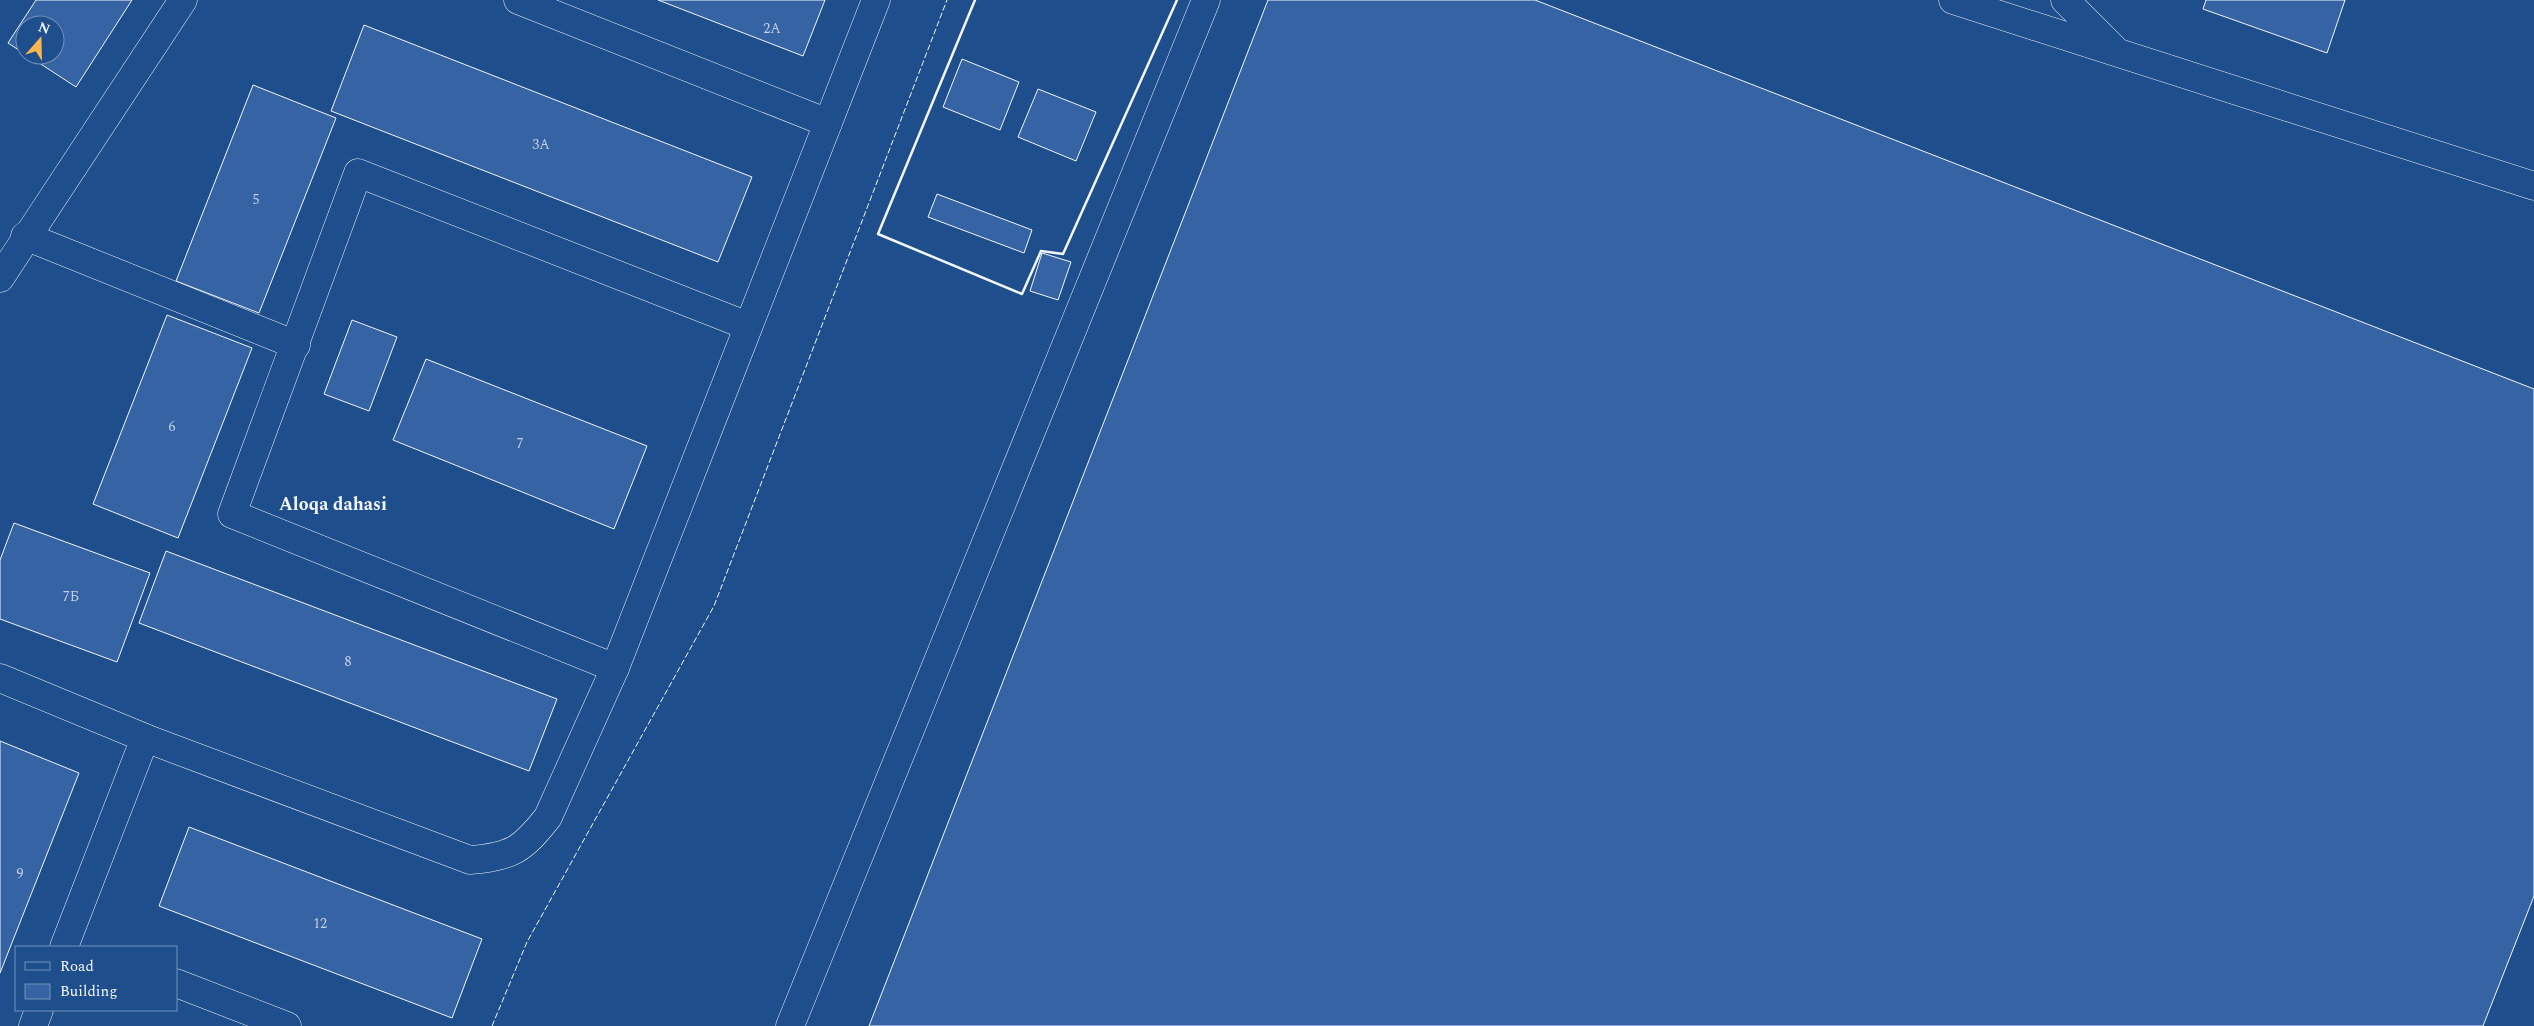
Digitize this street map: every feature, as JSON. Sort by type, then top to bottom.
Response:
[{"type":"street","points":[[0,278],[25,236],[183,0]]},
{"type":"street","points":[[518,0],[828,123]]},
{"type":"street","points":[[0,678],[145,738],[470,860],[496,858],[515,850],[532,837],[548,817],[615,668],[876,0]]},
{"type":"street","points":[[790,1026],[1206,0]]},
{"type":"street","points":[[1953,0],[2534,186]]},
{"type":"street","points":[[2065,0],[2118,53]]},
{"type":"street","points":[[615,668],[232,514],[358,173],[748,326]]},
{"type":"street","points":[[25,236],[296,345]]},
{"type":"street","points":[[71,945],[145,738]]},
{"type":"street","points":[[178,984],[287,1026]]},
{"type":"street","points":[[33,1026],[39,1011]]},
{"type":"building","points":[[36,0],[132,0],[76,87],[42,65],[65,65],[65,15],[26,15]]},
{"type":"building","points":[[658,0],[825,0],[803,56]]},
{"type":"building","points":[[1268,0],[1535,0],[2534,389],[2534,896],[2483,1026],[869,1026]]},
{"type":"building","points":[[2206,0],[2345,0],[2327,53],[2203,9]]},
{"type":"building","points":[[364,25],[752,177],[718,262],[331,111]]},
{"type":"building","points":[[15,32],[15,48],[8,43]]},
{"type":"building","points":[[962,59],[1019,82],[1000,130],[943,107]]},
{"type":"building","points":[[253,85],[336,118],[259,313],[176,281]]},
{"type":"building","points":[[1038,89],[1096,112],[1076,161],[1018,137]]},
{"type":"building","points":[[937,194],[1032,230],[1024,253],[928,217]]},
{"type":"building","points":[[1042,253],[1071,262],[1058,300],[1030,291]]},
{"type":"building","points":[[167,315],[252,348],[178,538],[93,504]]},
{"type":"building","points":[[352,320],[397,337],[369,411],[324,394]]},
{"type":"building","points":[[426,359],[647,446],[614,529],[393,440]]},
{"type":"building","points":[[14,523],[150,573],[117,662],[0,619],[0,560]]},
{"type":"building","points":[[166,551],[557,699],[529,771],[139,623]]},
{"type":"building","points":[[0,741],[79,773],[0,973]]},
{"type":"building","points":[[189,827],[482,939],[452,1018],[159,906]]},
{"type":"fence","points":[[492,1026],[527,942],[714,606],[947,0]]},
{"type":"wall","points":[[975,0],[878,234],[1022,294],[1041,251],[1063,254],[1177,0]]},
{"type":"district","name":"Aloqa dahasi","points":[[333,504]]}]
